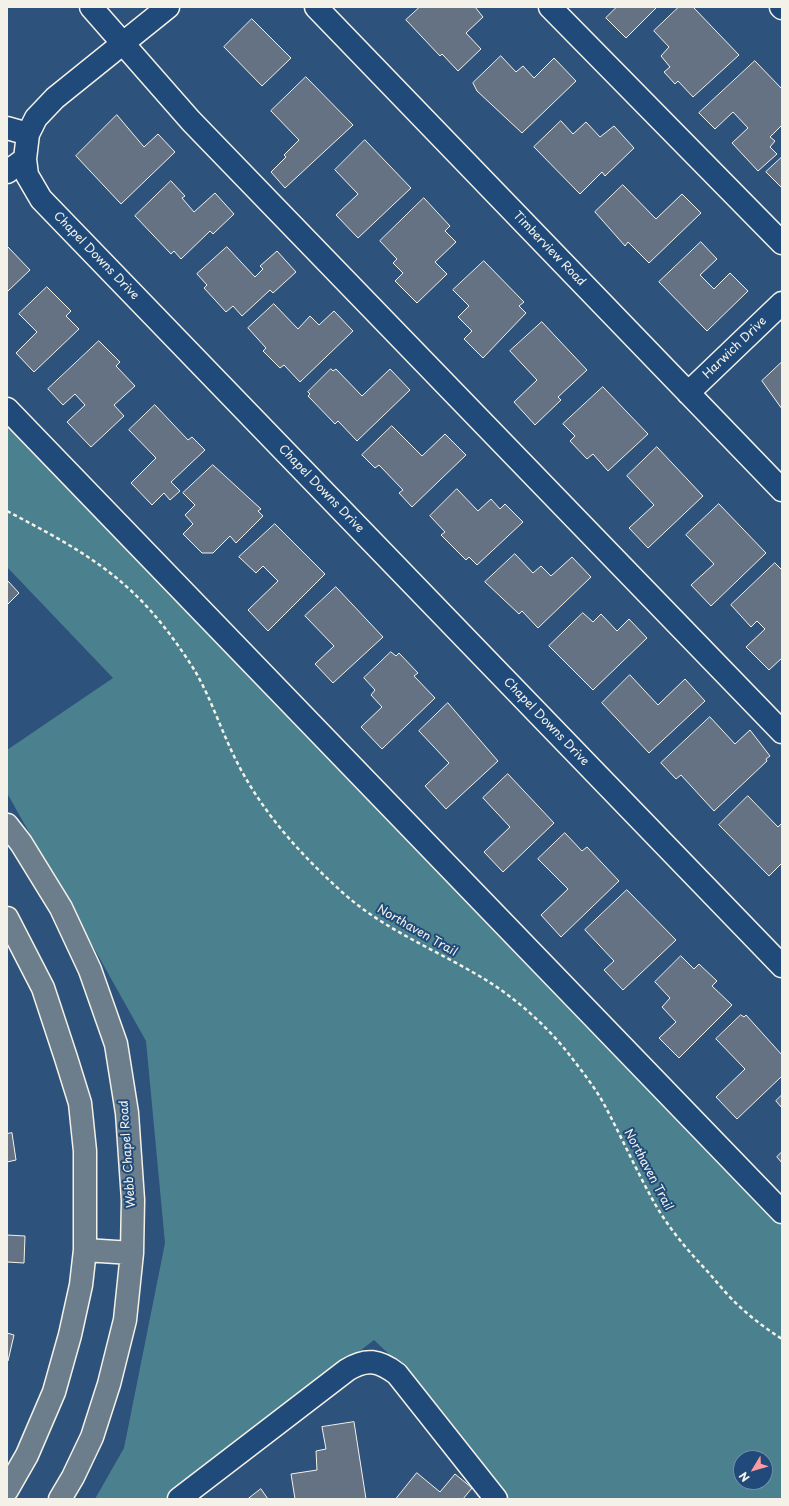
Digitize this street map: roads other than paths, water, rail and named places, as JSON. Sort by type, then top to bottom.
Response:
[{"type":"main road","name":"Webb Chapel Road","points":[[7,825],[21,843],[61,908],[90,970],[116,1044],[127,1113],[133,1200],[132,1253],[125,1320],[109,1384],[92,1437],[73,1477],[60,1499]]},
{"type":"main road","points":[[7,918],[43,988],[80,1103],[85,1151],[84,1250],[81,1285],[70,1335],[54,1392],[27,1455],[7,1490]]},
{"type":"main road","points":[[84,1250],[132,1253]]},
{"type":"street","points":[[91,7],[192,121],[782,732]]},
{"type":"street","name":"Chapel Downs Drive","points":[[168,7],[55,98],[36,118],[28,134],[25,159],[26,175],[41,199],[782,966]]},
{"type":"street","name":"Timberview Road","points":[[316,7],[782,490]]},
{"type":"street","points":[[550,7],[782,243]]},
{"type":"street","points":[[7,128],[28,134]]},
{"type":"street","points":[[7,172],[25,159]]},
{"type":"street","name":"Harwich Drive","points":[[688,393],[782,303]]},
{"type":"street","points":[[7,409],[782,1212]]},
{"type":"street","points":[[179,1499],[347,1370],[357,1364],[367,1362],[378,1363],[388,1367],[397,1374],[496,1499]]}]
